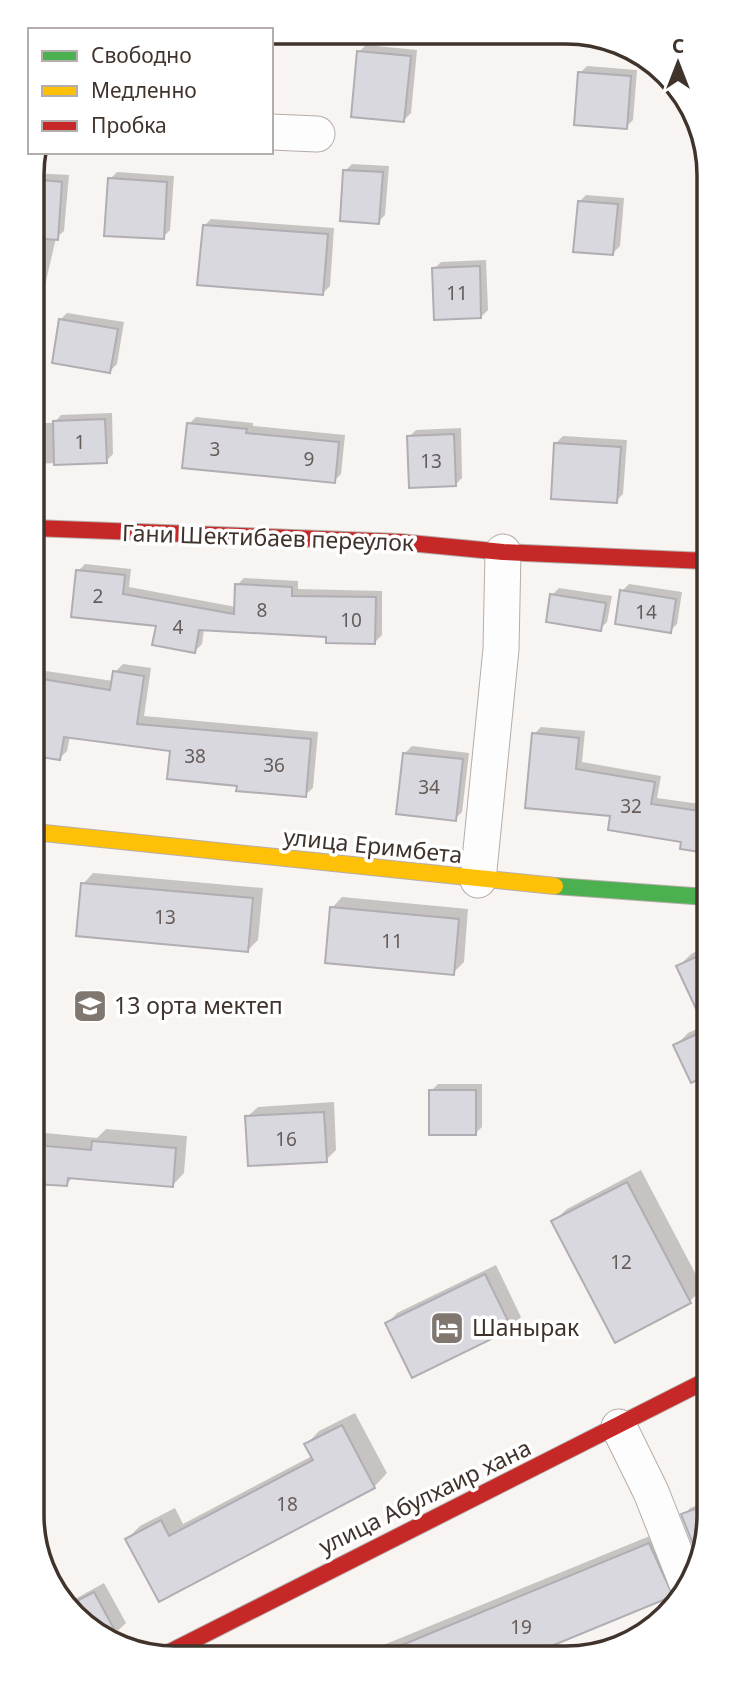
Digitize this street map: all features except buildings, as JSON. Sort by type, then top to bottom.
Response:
[{"type":"street","points":[[273,132],[317,134]]},
{"type":"street","name":"Гани Шектибаев переулок","points":[[44,528],[399,542],[503,552],[697,561]]},
{"type":"street","points":[[478,880],[501,649],[503,552]]},
{"type":"street","name":"улица Еримбета","points":[[44,833],[478,880],[697,896]]},
{"type":"street","name":"улица Абулхаир хана","points":[[182,1646],[697,1385]]},
{"type":"street","points":[[619,1427],[651,1492],[683,1574]]},
{"type":"traffic: fast","points":[[555,886],[697,896]]},
{"type":"traffic: slow","points":[[44,833],[555,886]]},
{"type":"traffic: jam","points":[[44,528],[399,542],[503,552],[697,561]]},
{"type":"traffic: jam","points":[[182,1646],[697,1385]]},
{"type":"place","name":"13 орта мектеп","points":[[90,1006]]},
{"type":"place","name":"Шанырак","points":[[447,1328]]}]
